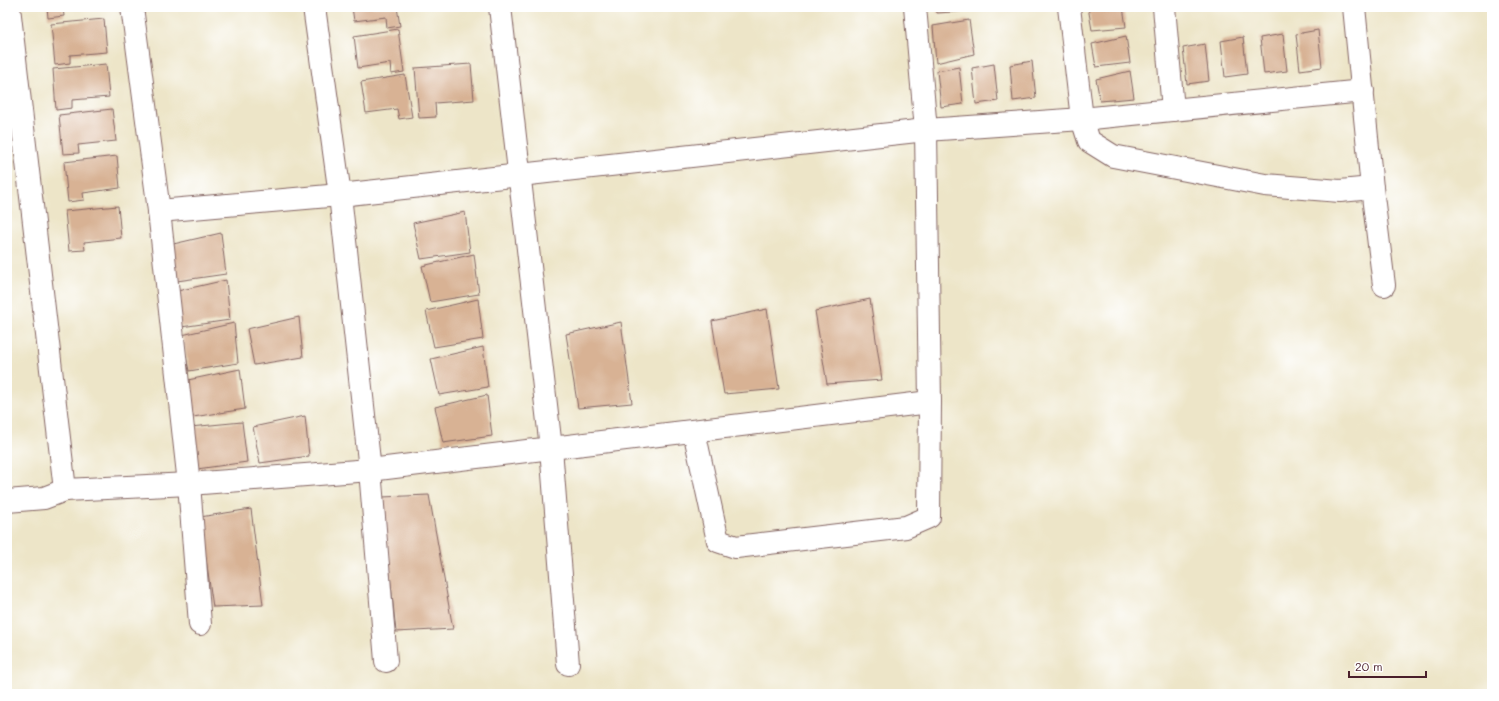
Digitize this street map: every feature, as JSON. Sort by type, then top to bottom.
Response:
[{"type":"street","points":[[9,7],[65,490]]},
{"type":"street","points":[[132,7],[159,211],[189,484],[200,624]]},
{"type":"street","points":[[314,7],[340,195],[370,470],[386,661]]},
{"type":"street","points":[[500,7],[551,448],[568,664]]},
{"type":"street","points":[[694,431],[718,541],[736,547],[906,527],[929,517],[930,402],[926,130],[915,7]]},
{"type":"street","points":[[1069,7],[1082,119],[1089,141],[1113,156],[1265,185],[1340,191],[1372,188]]},
{"type":"street","points":[[1164,7],[1173,110]]},
{"type":"street","points":[[1354,7],[1372,188],[1384,285]]},
{"type":"street","points":[[159,211],[340,195],[926,130],[1082,119],[1363,91]]},
{"type":"street","points":[[7,501],[44,498],[65,490],[189,484],[370,470],[930,402]]},
{"type":"building","points":[[47,7],[71,8],[63,9],[64,16],[48,18]]},
{"type":"building","points":[[352,7],[397,7],[400,26],[387,28],[386,17],[354,21]]},
{"type":"building","points":[[936,7],[970,7],[970,11],[937,13]]},
{"type":"building","points":[[1088,7],[1123,7],[1126,27],[1092,30]]},
{"type":"building","points":[[104,19],[107,52],[70,55],[70,63],[55,65],[51,24]]},
{"type":"building","points":[[969,20],[974,54],[936,63],[933,26]]},
{"type":"building","points":[[398,29],[404,72],[391,74],[390,63],[358,68],[354,36]]},
{"type":"building","points":[[1318,30],[1322,67],[1300,70],[1296,34]]},
{"type":"building","points":[[1283,34],[1287,71],[1264,74],[1260,38]]},
{"type":"building","points":[[1126,36],[1130,63],[1096,67],[1092,44]]},
{"type":"building","points":[[1243,37],[1247,74],[1225,77],[1221,41]]},
{"type":"building","points":[[1205,44],[1209,81],[1187,84],[1183,48]]},
{"type":"building","points":[[1032,61],[1036,98],[1013,101],[1010,65]]},
{"type":"building","points":[[106,64],[109,97],[72,100],[72,108],[56,110],[53,69]]},
{"type":"building","points":[[471,64],[474,100],[435,103],[436,117],[419,118],[415,68]]},
{"type":"building","points":[[994,64],[998,101],[976,104],[972,68]]},
{"type":"building","points":[[959,67],[963,104],[941,107],[937,71]]},
{"type":"building","points":[[1130,71],[1134,98],[1100,101],[1096,79]]},
{"type":"building","points":[[405,75],[412,117],[399,119],[397,109],[366,113],[361,82]]},
{"type":"building","points":[[112,109],[116,141],[78,145],[79,153],[63,154],[59,115]]},
{"type":"building","points":[[117,156],[120,188],[83,193],[84,200],[68,202],[64,162]]},
{"type":"building","points":[[118,206],[121,238],[84,242],[85,250],[69,251],[65,211]]},
{"type":"building","points":[[465,212],[470,252],[421,259],[413,223]]},
{"type":"building","points":[[221,233],[226,274],[177,281],[169,245]]},
{"type":"building","points":[[474,254],[479,294],[430,302],[422,266]]},
{"type":"building","points":[[226,280],[230,320],[181,327],[173,292]]},
{"type":"building","points":[[478,299],[483,339],[434,347],[426,311]]},
{"type":"building","points":[[870,299],[882,380],[827,384],[815,311]]},
{"type":"building","points":[[767,309],[779,389],[724,394],[712,321]]},
{"type":"building","points":[[299,317],[303,357],[254,365],[247,329]]},
{"type":"building","points":[[621,322],[632,403],[578,408],[566,334]]},
{"type":"building","points":[[234,323],[238,363],[189,371],[182,335]]},
{"type":"building","points":[[483,347],[488,387],[439,395],[431,359]]},
{"type":"building","points":[[240,369],[245,409],[193,417],[188,380]]},
{"type":"building","points":[[487,395],[492,436],[443,443],[435,407]]},
{"type":"building","points":[[305,416],[309,456],[260,463],[253,427]]},
{"type":"building","points":[[242,422],[247,462],[197,469],[190,427]]},
{"type":"building","points":[[429,495],[453,629],[396,632],[382,497]]},
{"type":"building","points":[[251,509],[263,605],[213,607],[200,517]]}]
